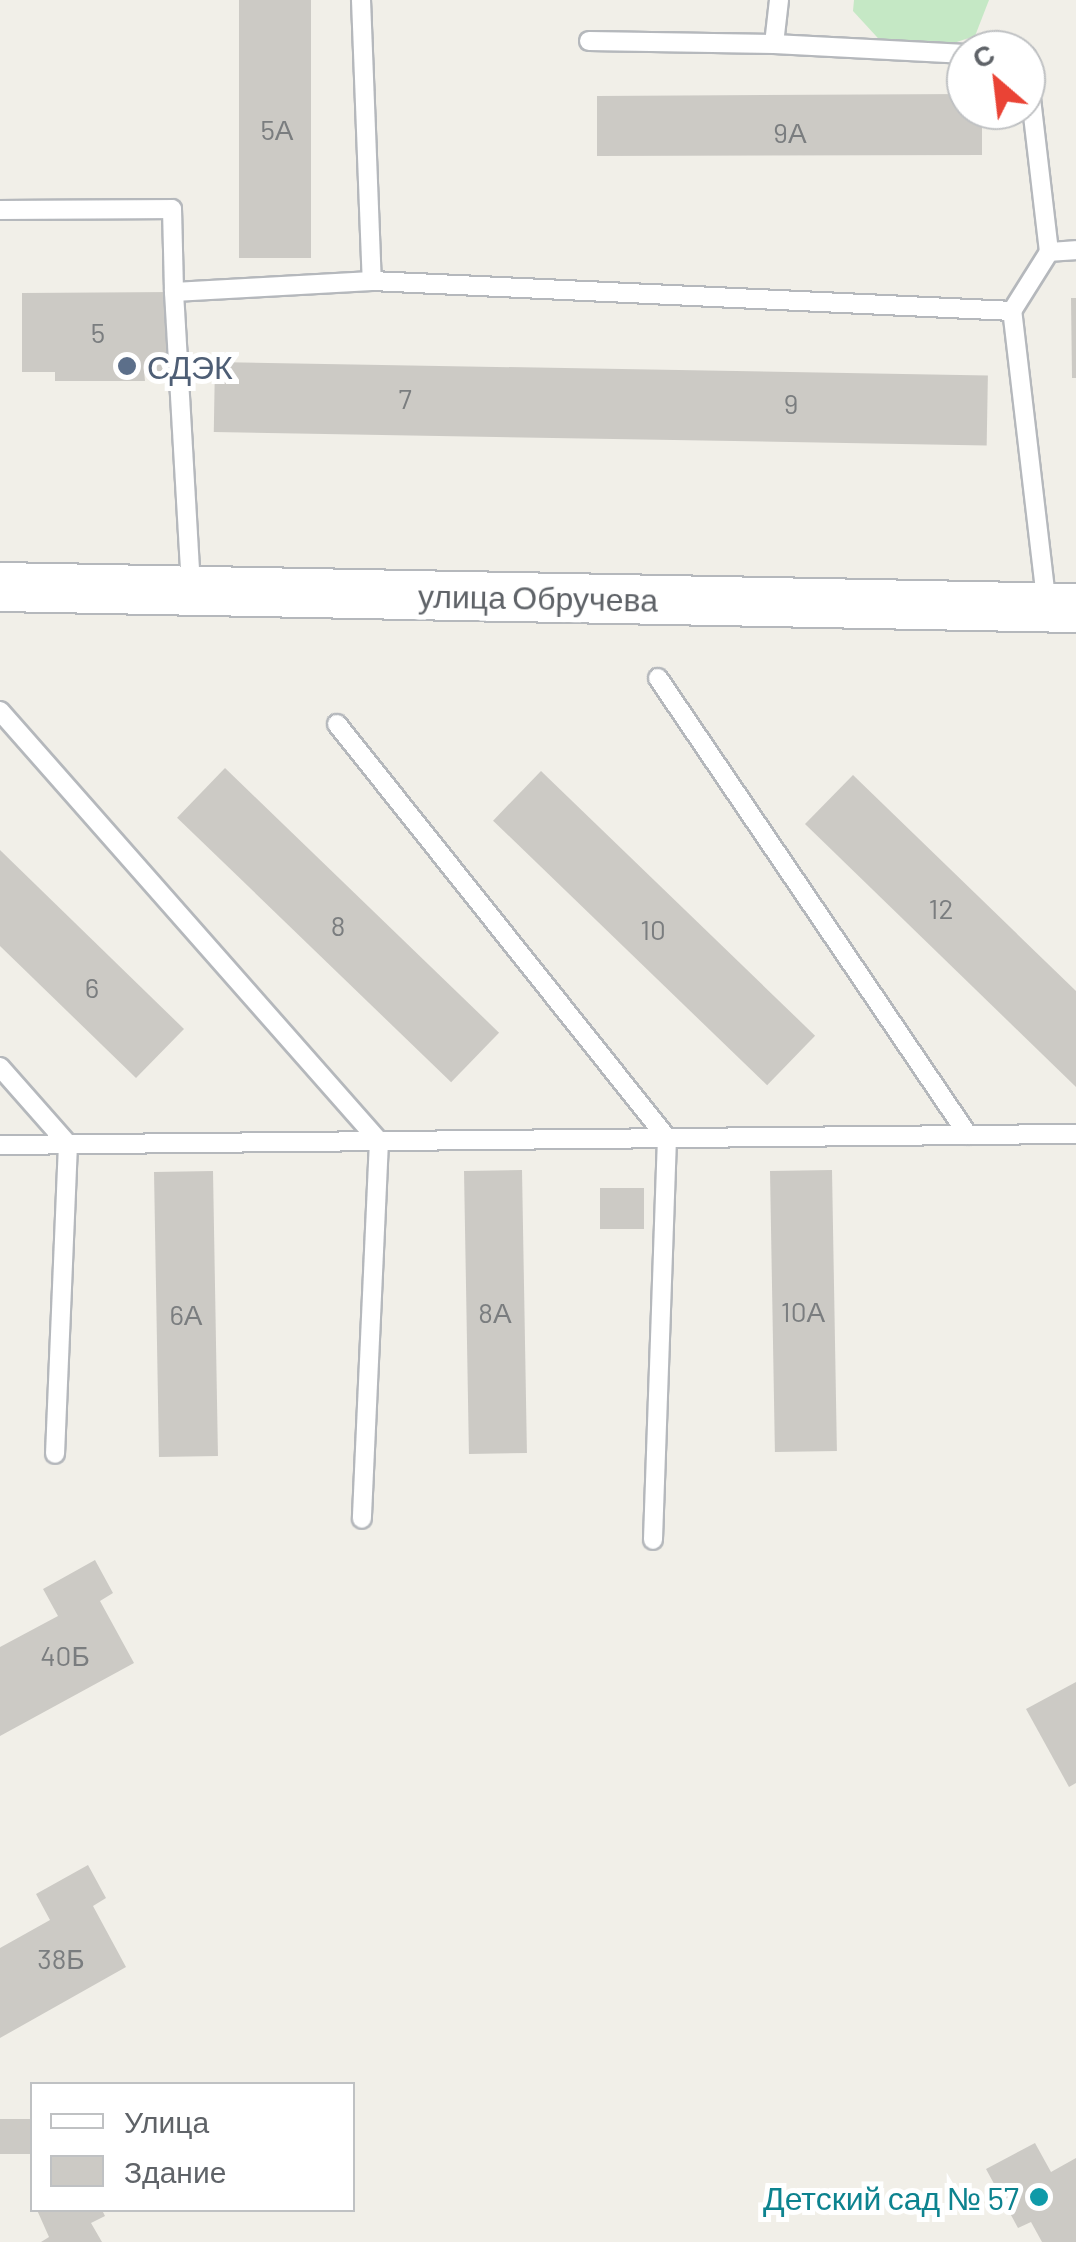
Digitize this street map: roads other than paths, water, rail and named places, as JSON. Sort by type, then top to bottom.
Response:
[{"type":"main road","name":"улица Обручева","points":[[0,588],[1062,608]]},
{"type":"lane","points":[[362,0],[372,280]]},
{"type":"lane","points":[[774,44],[779,0]]},
{"type":"lane","points":[[589,40],[946,53]]},
{"type":"lane","points":[[1034,130],[1048,252],[1012,311],[1062,608]]},
{"type":"lane","points":[[0,210],[172,209],[191,590]]},
{"type":"lane","points":[[1048,252],[1076,250]]},
{"type":"lane","points":[[174,292],[372,280],[1012,311]]},
{"type":"lane","points":[[658,678],[968,1135]]},
{"type":"lane","points":[[0,711],[379,1142],[362,1519]]},
{"type":"lane","points":[[337,724],[666,1138],[653,1540]]},
{"type":"lane","points":[[0,1067],[68,1144],[55,1454]]},
{"type":"lane","points":[[0,1145],[1076,1134]]},
{"type":"place","name":"СДЭК","points":[[127,366]]},
{"type":"place","name":"Детский сад № 57","points":[[1039,2197]]}]
